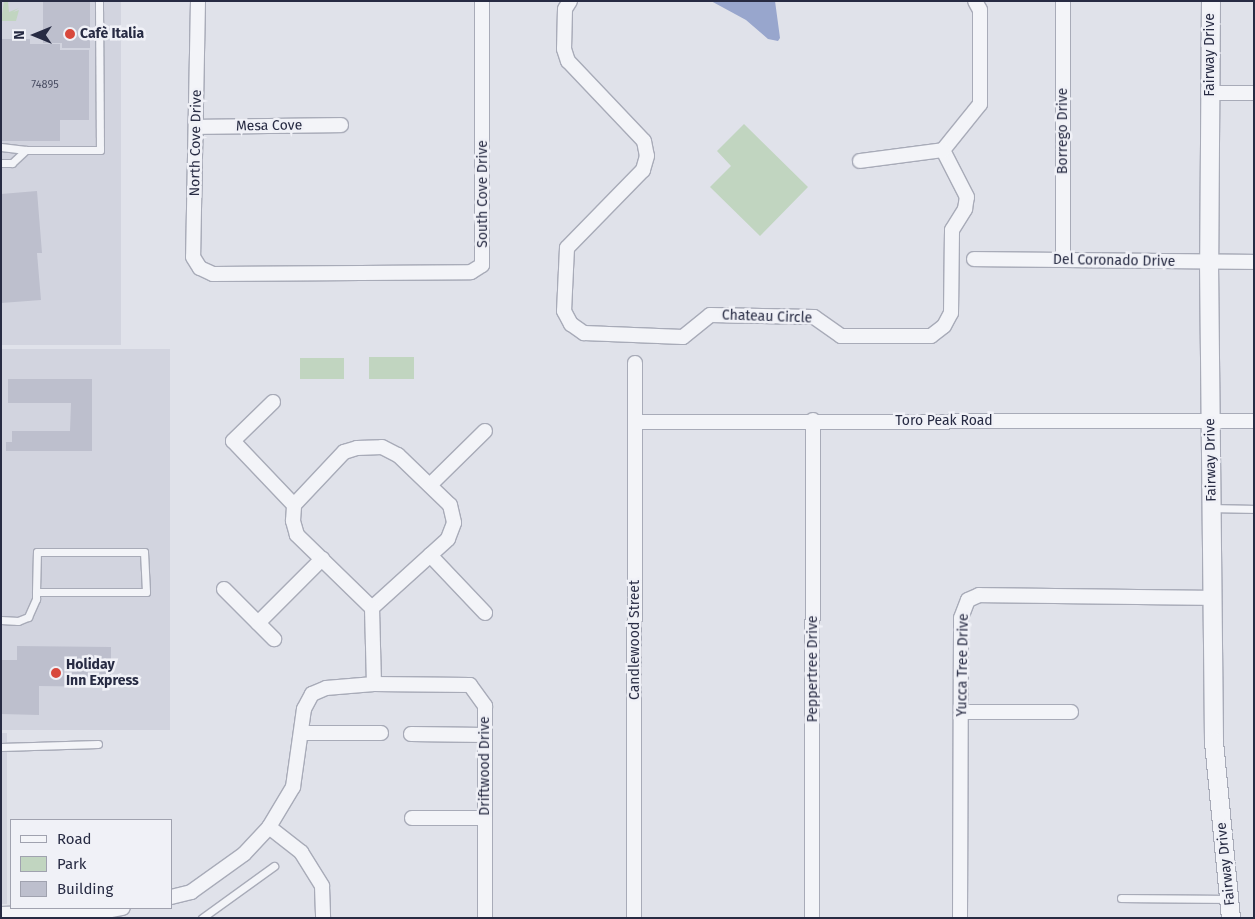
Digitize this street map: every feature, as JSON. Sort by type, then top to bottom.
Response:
[{"type":"street","name":"North Cove Drive","points":[[198,1],[193,258],[200,268],[213,274]]},
{"type":"street","name":"South Cove Drive","points":[[213,274],[471,272],[482,265],[482,1]]},
{"type":"street","name":"Chateau Circle","points":[[570,1],[565,9],[564,49],[568,60],[644,141],[647,156],[643,170],[567,248],[564,311],[571,324],[584,333],[683,337],[710,315],[814,317],[841,336],[932,336],[944,326],[951,312],[952,230],[965,209],[968,197],[943,150]]},
{"type":"street","points":[[860,161],[943,150],[980,104],[980,10],[976,1]]},
{"type":"street","name":"Borrego Drive","points":[[1063,1],[1063,260]]},
{"type":"street","name":"Fairway Drive","points":[[1211,1],[1209,262],[1214,742],[1232,918]]},
{"type":"street","points":[[1210,93],[1254,93]]},
{"type":"street","name":"Mesa Cove","points":[[196,127],[342,125]]},
{"type":"street","name":"Del Coronado Drive","points":[[974,259],[1254,262]]},
{"type":"street","name":"Candlewood Street","points":[[634,918],[635,363]]},
{"type":"street","points":[[273,402],[233,441],[294,505]]},
{"type":"street","name":"Toro Peak Road","points":[[635,422],[813,420],[1254,421]]},
{"type":"street","name":"Peppertree Drive","points":[[812,918],[813,420]]},
{"type":"street","points":[[430,485],[485,431]]},
{"type":"street","points":[[372,608],[448,539],[454,523],[450,505],[391,450],[357,448],[344,452],[294,505],[293,521],[297,535],[372,608],[374,684]]},
{"type":"street","points":[[430,555],[485,613]]},
{"type":"street","points":[[258,624],[322,559]]},
{"type":"street","points":[[224,589],[274,639]]},
{"type":"street","name":"Yucca Tree Drive","points":[[960,918],[961,618],[968,600],[979,595],[1213,598]]},
{"type":"street","name":"Driftwood Drive","points":[[301,733],[304,709],[312,694],[326,688],[374,684],[470,685],[486,706],[484,918]]},
{"type":"street","points":[[961,712],[1071,712]]},
{"type":"street","points":[[172,897],[191,892],[244,854],[269,827],[293,787],[301,733],[381,733]]},
{"type":"street","points":[[411,734],[485,735]]},
{"type":"street","points":[[412,818],[485,818]]},
{"type":"street","points":[[269,827],[301,852],[322,886],[323,918]]},
{"type":"street","points":[[8,915],[107,915],[121,909]]},
{"type":"lane","points":[[1,146],[26,150],[100,150],[99,1]]},
{"type":"lane","points":[[1,163],[12,163],[26,150]]},
{"type":"lane","points":[[1212,508],[1254,510]]},
{"type":"lane","points":[[1,620],[18,621],[28,617],[36,592],[36,552],[144,552],[146,592],[36,592]]},
{"type":"lane","points":[[1,747],[98,744]]},
{"type":"lane","points":[[202,918],[274,866]]},
{"type":"lane","points":[[1121,898],[1230,899]]},
{"type":"shaded area","points":[[1,1],[121,1],[121,345],[1,345]]},
{"type":"shaded area","points":[[1,349],[170,349],[170,730],[1,730]]},
{"type":"shaded area","points":[[1,733],[7,733],[7,904],[1,904]]},
{"type":"green space","points":[[4,1],[8,1],[9,12],[19,8],[13,12],[19,10],[16,21],[1,21]]},
{"type":"green space","points":[[744,124],[808,187],[760,236],[710,187],[731,166],[717,151]]},
{"type":"green space","points":[[369,357],[414,357],[414,379],[369,379]]},
{"type":"green space","points":[[300,358],[344,358],[344,379],[300,379]]},
{"type":"water","points":[[711,1],[775,1],[780,38],[778,41],[768,39],[746,20]]},
{"type":"building","points":[[43,1],[90,1],[90,48],[62,48],[62,43],[43,43]]},
{"type":"building","points":[[1,39],[30,39],[30,44],[60,44],[60,50],[89,50],[89,120],[60,120],[60,141],[1,141]]},
{"type":"building","points":[[37,191],[42,253],[37,253],[41,300],[1,303],[1,194]]},
{"type":"building","points":[[8,379],[92,379],[92,451],[6,451],[6,442],[12,442],[12,431],[70,431],[71,403],[8,403]]},
{"type":"building","name":"Holiday Inn Express","points":[[17,646],[111,647],[111,687],[39,686],[39,715],[1,714],[1,660],[17,660]]},
{"type":"place","name":"Cafè Italia","points":[[70,34]]},
{"type":"place","name":"Holiday Inn Express","points":[[56,673]]}]
